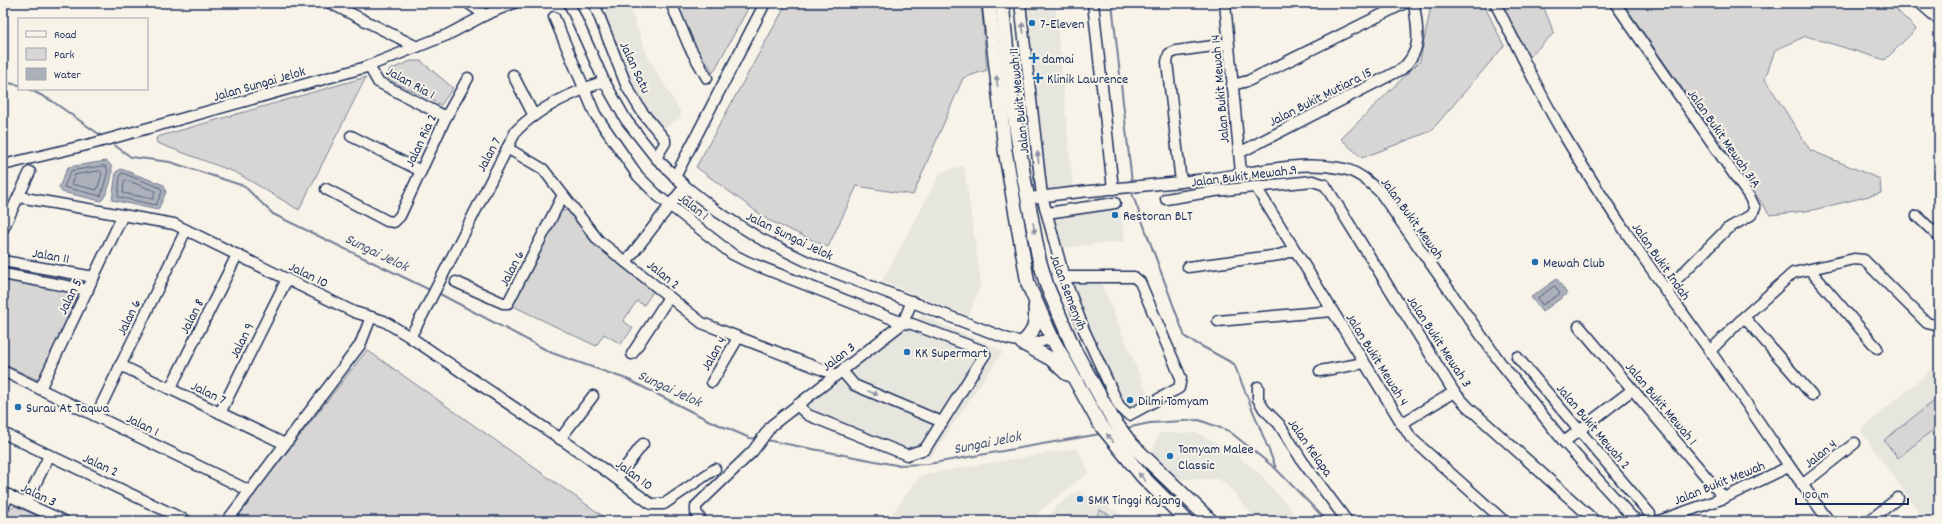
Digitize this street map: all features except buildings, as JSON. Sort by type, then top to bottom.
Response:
[{"type":"main road","name":"Jalan Semenyih","points":[[989,3],[1005,150],[1026,277],[1034,299],[1052,338],[1099,423],[1211,521]]},
{"type":"main road","name":"Jalan Semenyih","points":[[1002,3],[1012,102],[1039,260],[1047,286],[1074,349],[1129,448],[1165,500],[1186,521]]},
{"type":"main road","points":[[1005,150],[1008,155],[1014,181],[1018,190],[1022,195],[1029,198],[1021,206],[1017,225]]},
{"type":"main road","points":[[1047,286],[1046,295],[1058,331],[1052,338],[1064,347],[1092,392],[1102,401]]},
{"type":"main road","points":[[1034,299],[1036,318],[1034,330],[1022,343],[1051,359],[1076,383]]},
{"type":"main road","points":[[1165,500],[1174,496],[1202,521]]},
{"type":"street","points":[[330,3],[417,47]]},
{"type":"street","points":[[468,3],[485,15]]},
{"type":"street","name":"Jalan Sungai Jelok","points":[[3,165],[127,135],[369,66],[447,35],[485,15],[514,3]]},
{"type":"street","name":"Jalan Sungai Jelok","points":[[569,3],[604,81],[626,120],[656,158],[685,186],[718,212],[759,238],[808,262],[912,301],[993,334],[1022,343],[1038,344],[1052,338]]},
{"type":"street","name":"Jalan Satu","points":[[594,3],[627,88],[642,112],[665,140],[665,143],[656,158]]},
{"type":"street","points":[[671,3],[688,46],[707,78]]},
{"type":"street","points":[[675,177],[765,3]]},
{"type":"street","name":"Jalan Bukit Mewah 11","points":[[1020,3],[1042,196],[1064,277],[1084,330],[1119,406],[1129,415],[1179,388],[1181,378],[1140,282],[1134,277],[1064,277]]},
{"type":"street","points":[[1093,3],[1118,188]]},
{"type":"street","points":[[1232,85],[1248,81],[1405,3]]},
{"type":"street","name":"Jalan Bukit Mutiara 15","points":[[1239,153],[1402,69],[1411,60],[1418,44],[1414,3]]},
{"type":"street","name":"Jalan Bukit Indah","points":[[1495,3],[1567,141],[1616,218],[1788,467],[1829,521]]},
{"type":"street","name":"Jalan Bukit Mewah 31A","points":[[1615,3],[1750,196],[1755,208],[1751,215],[1727,229],[1665,291]]},
{"type":"street","points":[[1920,3],[1939,20]]},
{"type":"street","name":"Jalan Bukit Mewah 14","points":[[1228,4],[1228,44],[1241,173]]},
{"type":"street","name":"Jalan 1","points":[[554,17],[595,114],[638,176],[670,205],[732,254],[748,262],[903,323],[912,324],[983,351],[985,354],[942,422]]},
{"type":"street","points":[[1181,182],[1167,62],[1169,54],[1176,51],[1228,44]]},
{"type":"street","name":"Jalan Ria 1","points":[[369,66],[378,82],[446,117]]},
{"type":"street","points":[[513,75],[534,116]]},
{"type":"street","name":"Jalan Ria 2","points":[[326,189],[387,221],[394,222],[400,216],[446,117],[468,78]]},
{"type":"street","name":"Jalan 7","points":[[410,337],[516,131],[527,120],[534,116],[584,89],[604,81]]},
{"type":"street","points":[[351,136],[421,171]]},
{"type":"street","name":"Jalan 2","points":[[507,148],[543,169],[554,181],[598,240],[702,323],[738,338],[839,373]]},
{"type":"street","name":"Jalan Bukit Mewah","points":[[1029,198],[1181,182],[1241,173],[1316,165],[1341,168],[1364,177],[1380,192],[1500,362],[1564,442],[1631,516],[1638,521]]},
{"type":"street","points":[[3,229],[30,172]]},
{"type":"street","points":[[1214,178],[1215,191]]},
{"type":"street","name":"Jalan Bukit Mewah 9","points":[[1166,199],[1215,191],[1313,181],[1325,185]]},
{"type":"street","name":"Jalan Bukit Mewah 3","points":[[1325,185],[1454,392],[1468,407],[1595,521]]},
{"type":"street","points":[[626,262],[685,186]]},
{"type":"street","name":"Jalan Bukit Mewah 4","points":[[1256,187],[1401,424],[1418,445],[1504,521]]},
{"type":"street","name":"Jalan 6","points":[[456,282],[504,304],[508,303],[563,195]]},
{"type":"street","name":"Jalan 10","points":[[19,197],[174,224],[354,312],[384,321],[410,337],[617,478],[651,504],[664,504],[715,469]]},
{"type":"street","points":[[1047,213],[1115,203]]},
{"type":"street","name":"Jalan 5","points":[[40,389],[123,215]]},
{"type":"street","points":[[1917,216],[1939,237]]},
{"type":"street","name":"Jalan 6","points":[[96,416],[186,230]]},
{"type":"street","points":[[1188,267],[1280,255],[1294,250]]},
{"type":"street","name":"Jalan 8","points":[[170,389],[237,255]]},
{"type":"street","points":[[1710,352],[1744,317],[1793,273],[1854,259],[1864,260],[1927,322],[1939,326]]},
{"type":"street","name":"Jalan 11","points":[[3,261],[94,277]]},
{"type":"street","points":[[1810,270],[1877,348]]},
{"type":"street","name":"Jalan 11","points":[[3,274],[88,290]]},
{"type":"street","name":"Jalan 9","points":[[220,413],[287,279]]},
{"type":"street","points":[[632,354],[669,297]]},
{"type":"street","name":"Jalan 3","points":[[701,521],[696,512],[696,506],[753,451],[772,425],[903,323],[912,301]]},
{"type":"street","points":[[1218,322],[1332,312]]},
{"type":"street","points":[[227,521],[360,345],[371,317]]},
{"type":"street","points":[[1744,317],[1812,395]]},
{"type":"street","name":"Jalan Bukit Mewah 1","points":[[1579,326],[1724,498]]},
{"type":"street","name":"Jalan 4","points":[[712,382],[738,338]]},
{"type":"street","name":"Jalan Bukit Mewah 2","points":[[1517,357],[1650,514]]},
{"type":"street","points":[[1320,371],[1364,363]]},
{"type":"street","name":"Jalan 7","points":[[120,365],[285,444]]},
{"type":"street","name":"Jalan 1","points":[[3,371],[250,491]]},
{"type":"street","points":[[797,405],[808,415],[906,455],[925,450],[942,422],[854,385],[839,373]]},
{"type":"street","name":"Jalan Kelapa","points":[[1258,387],[1258,399],[1264,409],[1279,424],[1303,462],[1347,521]]},
{"type":"street","points":[[1564,442],[1632,390]]},
{"type":"street","points":[[1401,424],[1454,392]]},
{"type":"street","points":[[560,439],[593,396]]},
{"type":"street","name":"Jalan 2","points":[[3,433],[187,521]]},
{"type":"street","points":[[617,478],[643,444]]},
{"type":"street","name":"Jalan 4","points":[[1802,485],[1855,444]]},
{"type":"street","points":[[26,503],[49,456]]},
{"type":"street","name":"Jalan Bukit Mewah","points":[[1659,521],[1724,498],[1788,467]]},
{"type":"street","points":[[3,507],[6,494]]},
{"type":"street","name":"Jalan 3","points":[[6,494],[64,521]]},
{"type":"street","points":[[1869,521],[1898,498]]},
{"type":"shaded area","points":[[597,3],[628,3],[649,59],[681,113],[680,117],[661,131],[629,85]]},
{"type":"shaded area","points":[[1023,3],[1055,3],[1073,189],[1045,192]]},
{"type":"shaded area","points":[[964,166],[981,283],[969,316],[882,281],[941,172]]},
{"type":"shaded area","points":[[1115,205],[1121,214],[1125,241],[1059,248],[1050,216]]},
{"type":"shaded area","points":[[1068,279],[1100,280],[1150,400],[1128,412],[1120,405]]},
{"type":"shaded area","points":[[922,315],[1003,351],[931,457],[908,460],[792,416]]},
{"type":"shaded area","points":[[1939,363],[1939,521],[1925,521],[1860,430]]},
{"type":"shaded area","points":[[1159,433],[1197,433],[1231,451],[1259,473],[1301,521],[1258,521],[1226,484],[1218,479],[1178,479],[1151,455]]},
{"type":"shaded area","points":[[1077,448],[1089,472],[1040,511],[1032,521],[887,521],[921,475]]},
{"type":"shaded area","name":"SMK Tinggi Kajang","points":[[1078,491],[1134,521],[1047,521],[1055,507]]},
{"type":"green space","points":[[675,3],[751,3],[713,73],[709,65],[703,65]]},
{"type":"green space","points":[[787,3],[981,3],[987,70],[963,78],[913,195],[857,186],[828,247],[768,220],[696,167]]},
{"type":"green space","points":[[1427,3],[1483,3],[1504,46],[1431,131],[1362,158],[1341,139],[1420,61],[1430,11]]},
{"type":"green space","points":[[1500,3],[1542,3],[1554,33],[1529,57]]},
{"type":"green space","points":[[1623,3],[1890,3],[1916,29],[1885,60],[1806,36],[1775,50],[1765,79],[1810,150],[1880,179],[1881,193],[1813,210],[1770,215]]},
{"type":"green space","points":[[411,61],[421,61],[453,88],[441,105],[388,79],[389,70]]},
{"type":"green space","points":[[366,77],[299,210],[237,173],[157,143],[156,140],[157,137]]},
{"type":"green space","points":[[568,210],[596,243],[654,290],[644,305],[637,301],[623,321],[633,328],[621,344],[604,334],[596,346],[513,306],[561,211]]},
{"type":"green space","points":[[3,277],[81,291],[38,380],[3,364]]},
{"type":"green space","points":[[367,350],[610,521],[233,521]]},
{"type":"green space","points":[[1938,398],[1939,425],[1898,458],[1884,440]]},
{"type":"green space","points":[[15,506],[50,521],[3,521],[9,510]]},
{"type":"green space","points":[[1100,510],[1121,521],[1093,521]]},
{"type":"water","points":[[106,161],[111,166],[112,177],[107,191],[101,201],[62,192],[59,187],[68,167]]},
{"type":"water","points":[[121,169],[164,185],[166,192],[158,210],[112,200],[116,172]]},
{"type":"water","points":[[1557,279],[1567,294],[1542,312],[1531,297]]},
{"type":"waterway","points":[[1112,3],[1132,183]]},
{"type":"waterway","name":"Sungai Jelok","points":[[3,82],[18,85]]},
{"type":"waterway","name":"Sungai Jelok","points":[[31,90],[52,101],[103,137]]},
{"type":"waterway","name":"Sungai Jelok","points":[[110,142],[131,157],[170,162],[244,186],[273,214],[432,291]]},
{"type":"waterway","points":[[1132,189],[1133,196],[1185,337],[1234,364],[1276,468]]},
{"type":"waterway","name":"Sungai Jelok","points":[[438,293],[552,353],[629,380],[710,421],[750,438],[757,439]]},
{"type":"waterway","name":"Sungai Jelok","points":[[1126,428],[1150,423],[1199,420],[1229,431],[1276,469],[1327,521]]},
{"type":"waterway","name":"Sungai Jelok","points":[[766,440],[896,465],[928,464],[1100,434]]},
{"type":"place","name":"7-Eleven","points":[[1032,23]]},
{"type":"place","name":"damai","points":[[1034,58]]},
{"type":"place","name":"Klinik Lawrence","points":[[1038,78]]},
{"type":"place","name":"Restoran BLT","points":[[1115,215]]},
{"type":"place","name":"Mewah Club","points":[[1535,262]]},
{"type":"place","name":"KK Supermart","points":[[907,352]]},
{"type":"place","name":"Dilmi Tomyam","points":[[1130,400]]},
{"type":"place","name":"Surau At Taqwa","points":[[18,407]]},
{"type":"place","name":"Tomyam Malee Classic","points":[[1170,456]]},
{"type":"place","name":"SMK Tinggi Kajang","points":[[1080,499]]}]
